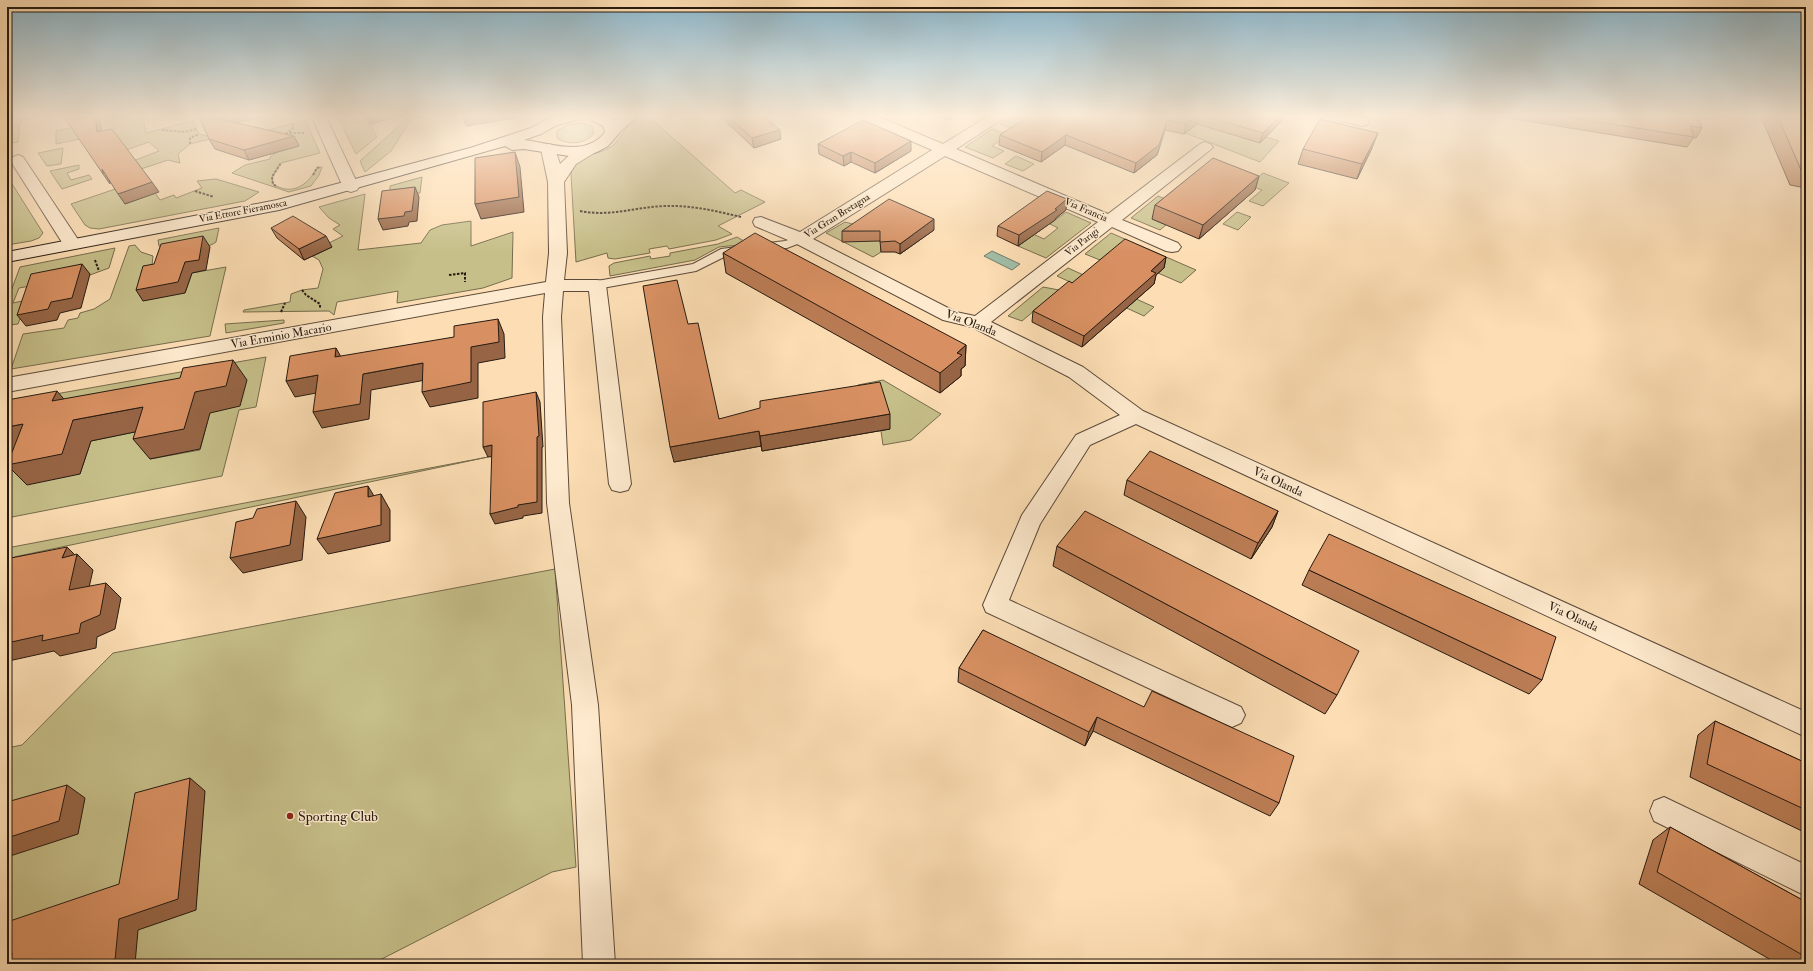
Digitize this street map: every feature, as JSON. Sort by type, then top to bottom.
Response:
[{"type":"street","points":[[19,162],[72,244]]},
{"type":"street","points":[[340,162],[351,186]]},
{"type":"street","name":"Via Ettore Fieramosca","points":[[7,257],[279,205],[435,162]]},
{"type":"street","points":[[550,162],[556,182],[557,207],[558,253],[552,318],[558,503],[585,705],[599,964]]},
{"type":"street","points":[[556,182],[568,162]]},
{"type":"street","name":"Via Gran Bretagna","points":[[801,239],[923,162]]},
{"type":"street","name":"Via Francia","points":[[975,162],[1172,247]]},
{"type":"street","name":"Via Parigi","points":[[978,323],[1185,162]]},
{"type":"street","name":"Via Olanda","points":[[761,222],[801,239],[950,316],[978,323],[1076,372],[1136,416],[1806,725]]},
{"type":"street","points":[[597,284],[620,484]]},
{"type":"street","name":"Via Erminio Macario","points":[[7,385],[556,286],[597,284]]},
{"type":"street","points":[[1136,416],[1083,440],[1030,521],[995,605],[1232,715]]},
{"type":"street","points":[[1664,811],[1806,881]]},
{"type":"lane","points":[[597,284],[696,267],[725,252],[787,244],[801,239]]},
{"type":"path","points":[[557,207],[594,213],[612,214],[664,206],[685,207],[708,209],[761,222]]},
{"type":"path","points":[[96,257],[95,261],[99,271]]},
{"type":"path","points":[[449,275],[465,273],[465,285]]},
{"type":"path","points":[[302,290],[306,295],[320,304],[320,311]]},
{"type":"path","points":[[281,312],[284,303]]},
{"type":"shaded area","points":[[44,162],[61,162],[61,164],[47,166]]},
{"type":"shaded area","points":[[132,162],[161,162],[126,174]]},
{"type":"shaded area","points":[[256,162],[284,162],[281,163],[272,177],[273,184],[286,189],[293,189],[304,184],[309,180],[317,168],[322,167],[319,175],[311,186],[289,192],[232,173],[245,165]]},
{"type":"shaded area","points":[[361,162],[377,162],[365,172]]},
{"type":"shaded area","points":[[700,162],[735,193],[741,190],[765,202],[718,226],[732,234],[716,240],[669,249],[667,246],[649,249],[650,253],[615,259],[608,258],[607,253],[576,262],[571,174],[573,167],[577,163]]},
{"type":"shaded area","points":[[1007,162],[1030,162],[1034,164],[1023,171],[1005,164]]},
{"type":"shaded area","points":[[79,165],[79,169],[67,173],[71,180],[89,175],[92,179],[62,189],[50,171]]},
{"type":"shaded area","points":[[1263,173],[1289,183],[1263,206],[1249,201],[1262,190],[1249,185]]},
{"type":"shaded area","points":[[422,177],[420,193],[390,197],[390,186]]},
{"type":"shaded area","points":[[7,179],[9,179],[43,233],[39,238],[31,241],[7,245]]},
{"type":"shaded area","points":[[216,179],[259,192],[245,201],[99,229],[90,228],[85,225],[71,204],[124,186],[125,204],[155,193],[160,200],[174,195],[176,198],[202,188],[197,181]]},
{"type":"shaded area","points":[[365,194],[358,250],[421,243],[430,230],[442,225],[471,221],[471,246],[513,232],[512,278],[483,288],[397,303],[398,291],[337,302],[334,315],[329,311],[243,312],[244,310],[290,302],[291,294],[302,290],[318,288],[323,269],[319,260],[312,256],[327,244],[343,236],[333,229],[340,225],[329,218],[319,207]]},
{"type":"shaded area","points":[[1158,196],[1173,202],[1152,219],[1166,225],[1160,230],[1131,218]]},
{"type":"shaded area","points":[[1066,212],[1091,223],[1046,258],[1018,246],[1033,234],[1044,239],[1058,228],[1050,224]]},
{"type":"shaded area","points":[[1237,212],[1251,217],[1238,230],[1223,224]]},
{"type":"shaded area","points":[[845,222],[860,226],[881,241],[881,252],[873,257],[826,233]]},
{"type":"shaded area","points":[[219,228],[216,242],[211,245],[197,248],[172,248],[159,246],[158,240]]},
{"type":"shaded area","points":[[1111,233],[1196,270],[1181,283],[1158,273],[1163,268],[1100,260],[1085,254]]},
{"type":"shaded area","points":[[737,237],[749,244],[719,247],[695,260],[610,276],[609,266],[614,263],[650,256],[651,259],[670,256],[670,253],[718,244]]},
{"type":"shaded area","points":[[135,245],[141,252],[153,256],[151,276],[185,293],[192,273],[226,267],[210,336],[11,369],[23,334],[64,328],[68,320],[78,318],[80,313],[94,309],[110,299],[129,246]]},
{"type":"shaded area","points":[[115,248],[109,268],[90,275],[19,288],[13,303],[27,300],[18,324],[9,325],[7,329],[7,302],[20,267]]},
{"type":"shaded area","points":[[992,251],[1020,264],[1012,270],[984,256]]},
{"type":"shaded area","points":[[1068,268],[1154,307],[1144,316],[1057,276]]},
{"type":"shaded area","points":[[1043,287],[1059,290],[1022,321],[1008,316]]},
{"type":"shaded area","points":[[284,320],[284,323],[226,333],[225,324]]},
{"type":"shaded area","points":[[266,357],[256,407],[239,410],[222,476],[7,518],[7,471],[12,457],[7,458],[7,451],[59,440],[80,474],[91,441],[159,427],[150,459],[200,450],[207,423],[10,402]]},
{"type":"shaded area","points":[[883,380],[941,414],[911,440],[883,445],[881,431],[863,400],[858,385]]},
{"type":"shaded area","points":[[488,457],[14,557],[7,564],[7,548]]},
{"type":"shaded area","name":"Sporting Club","points":[[555,569],[576,867],[552,872],[372,964],[7,964],[7,748],[22,745],[113,653]]},
{"type":"building","points":[[95,162],[137,162],[152,182],[118,194],[102,169],[103,174]]},
{"type":"building","points":[[475,162],[516,162],[519,197],[475,204]]},
{"type":"building","points":[[1208,162],[1224,162],[1259,176],[1203,225],[1155,205]]},
{"type":"building","points":[[1798,162],[1806,162],[1806,171],[1801,170]]},
{"type":"building","points":[[415,187],[412,211],[405,212],[404,216],[378,219],[382,191]]},
{"type":"building","points":[[1047,191],[1067,199],[1055,209],[1057,210],[1019,235],[998,226]]},
{"type":"building","points":[[889,199],[934,219],[900,244],[895,241],[880,242],[880,231],[842,231]]},
{"type":"building","points":[[293,216],[326,236],[299,249],[271,228]]},
{"type":"building","points":[[755,233],[966,345],[957,353],[962,355],[940,373],[723,253]]},
{"type":"building","points":[[203,236],[199,260],[185,262],[178,282],[136,290],[143,266],[154,264],[161,244]]},
{"type":"building","points":[[1125,239],[1166,257],[1151,271],[1156,273],[1084,336],[1033,311],[1069,281],[1072,283]]},
{"type":"building","points":[[82,264],[72,298],[51,302],[48,309],[17,315],[31,274]]},
{"type":"building","points":[[677,280],[688,324],[698,323],[719,419],[760,408],[760,401],[880,382],[890,414],[760,436],[759,431],[670,447],[643,286]]},
{"type":"building","points":[[498,319],[499,342],[471,347],[471,382],[422,392],[423,363],[363,374],[360,404],[313,412],[318,375],[286,381],[290,356],[336,348],[335,357],[454,337],[454,326]]},
{"type":"building","points":[[233,360],[226,386],[195,392],[184,429],[133,439],[143,407],[73,420],[62,454],[7,465],[23,424],[7,427],[7,400],[57,391],[52,401],[180,378],[183,368]]},
{"type":"building","points":[[536,392],[539,436],[537,437],[537,502],[518,505],[518,507],[490,514],[492,445],[483,447],[483,402]]},
{"type":"building","points":[[1150,451],[1278,511],[1258,543],[1127,480]]},
{"type":"building","points":[[368,486],[368,497],[381,494],[381,525],[317,539],[335,493]]},
{"type":"building","points":[[296,501],[290,545],[230,558],[236,522],[253,518],[257,509]]},
{"type":"building","points":[[1085,511],[1359,651],[1337,695],[1057,546]]},
{"type":"building","points":[[1329,534],[1556,637],[1542,680],[1309,570]]},
{"type":"building","points":[[67,547],[62,558],[77,554],[69,590],[106,583],[100,615],[81,623],[79,633],[42,641],[43,635],[7,643],[7,571],[11,558]]},
{"type":"building","points":[[983,630],[1144,707],[1152,691],[1294,756],[1279,803],[1097,717],[1089,732],[959,668]]},
{"type":"building","points":[[1715,721],[1806,763],[1806,810],[1707,764]]},
{"type":"building","points":[[190,778],[178,899],[119,919],[115,960],[104,964],[11,964],[12,953],[7,955],[7,922],[119,884],[135,793]]},
{"type":"building","points":[[67,785],[59,821],[7,838],[7,802]]},
{"type":"building","points":[[1670,827],[1806,902],[1806,957],[1657,872]]},
{"type":"place","name":"Sporting Club","points":[[290,816]]}]
